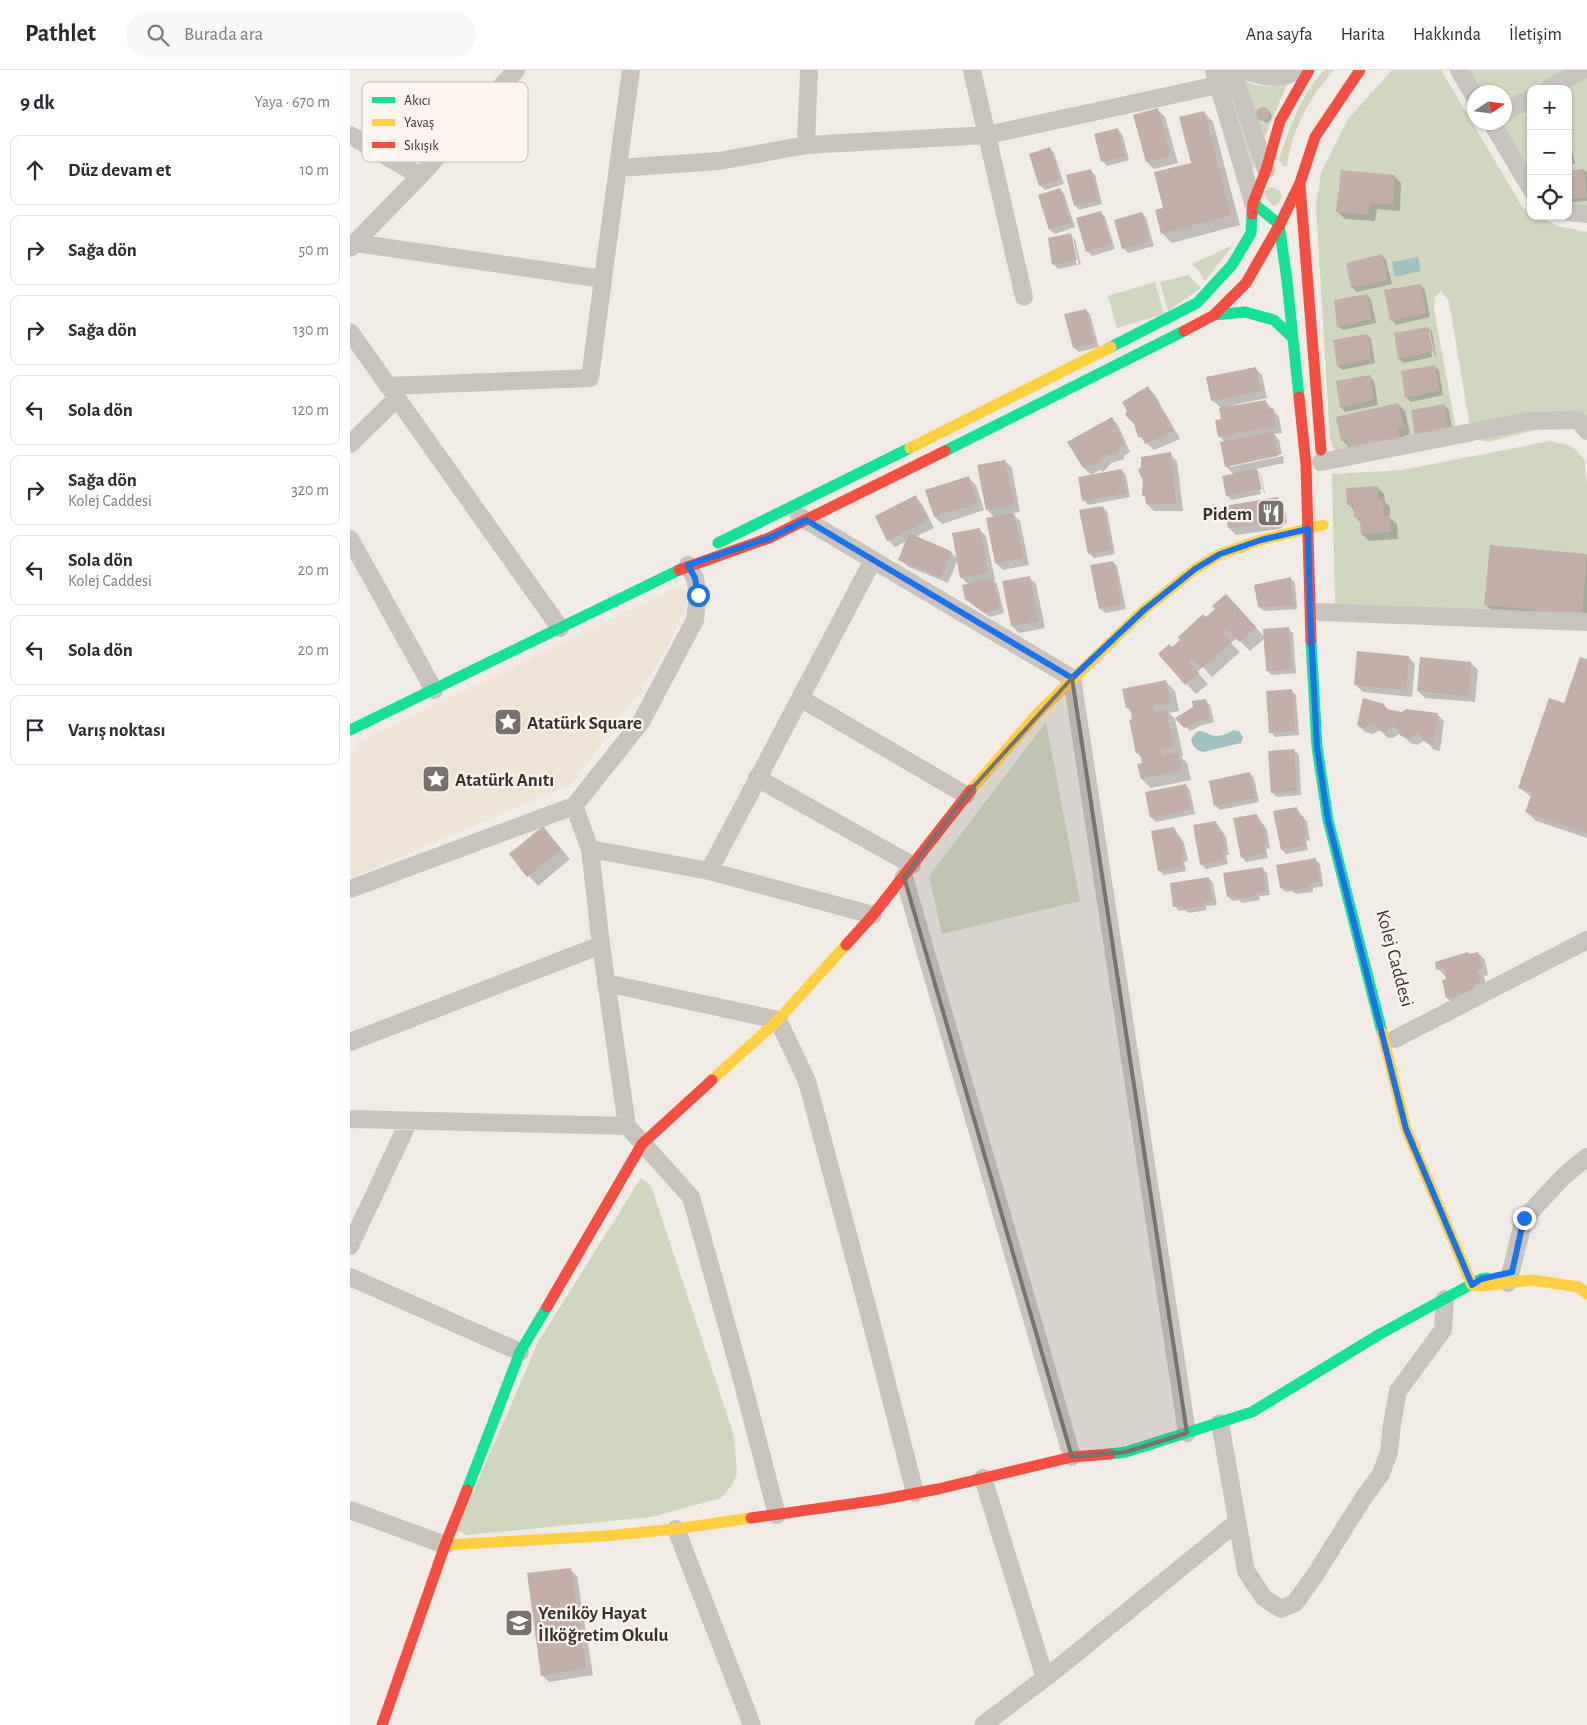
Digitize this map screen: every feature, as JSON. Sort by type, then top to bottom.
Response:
[{"type":"street","points":[[505,82],[516,70]]},
{"type":"street","points":[[350,444],[393,392],[590,378],[631,70]]},
{"type":"street","points":[[806,145],[809,70]]},
{"type":"street","points":[[972,70],[1024,297]]},
{"type":"street","points":[[1232,70],[1270,172]]},
{"type":"street","points":[[1242,70],[1265,78],[1291,74],[1298,70]]},
{"type":"street","points":[[688,565],[720,541],[1149,329],[1197,303],[1232,265],[1251,233],[1254,203],[1270,172],[1271,148],[1280,121],[1309,70]]},
{"type":"street","points":[[350,730],[688,565],[769,538],[1154,347],[1214,315],[1246,283],[1281,222],[1315,137],[1360,70]]},
{"type":"street","points":[[1459,70],[1468,85]]},
{"type":"street","points":[[1555,85],[1583,70]]},
{"type":"street","points":[[618,168],[719,161],[806,145],[986,134],[1216,78],[1254,203],[1279,224]]},
{"type":"street","points":[[1512,108],[1527,100]]},
{"type":"street","points":[[1496,130],[1527,182]]},
{"type":"street","points":[[350,134],[362,141]]},
{"type":"street","points":[[397,162],[420,176]]},
{"type":"street","points":[[353,245],[433,162]]},
{"type":"street","points":[[1296,182],[1318,400],[1321,467],[1527,421],[1578,420],[1587,431]]},
{"type":"street","points":[[1572,212],[1587,214]]},
{"type":"street","name":"Kolej Caddesi","points":[[1279,224],[1306,465],[1310,614],[1317,747],[1328,820],[1406,1129],[1477,1282]]},
{"type":"street","points":[[353,245],[603,279]]},
{"type":"street","points":[[1214,315],[1245,312],[1274,320],[1293,338]]},
{"type":"street","points":[[350,332],[560,628]]},
{"type":"street","points":[[786,508],[1072,678]]},
{"type":"street","points":[[382,1725],[445,1545],[520,1352],[642,1144],[778,1020],[873,915],[966,795],[1039,712],[1144,610],[1195,569],[1220,554],[1261,540],[1322,526]]},
{"type":"street","points":[[350,539],[434,690]]},
{"type":"street","points":[[709,871],[873,560]]},
{"type":"street","points":[[350,889],[574,806],[641,722],[695,620],[698,595],[695,578],[688,565]]},
{"type":"street","name":"Kolej Caddesi","points":[[1320,573],[1318,612],[1323,748],[1336,819],[1404,1075]]},
{"type":"street","points":[[1318,612],[1587,622]]},
{"type":"street","points":[[1072,678],[1187,1433]]},
{"type":"street","points":[[800,698],[966,795]]},
{"type":"street","points":[[758,778],[908,871],[1072,1457]]},
{"type":"street","points":[[574,806],[590,849],[606,983],[627,1126],[691,1197],[777,1515]]},
{"type":"street","points":[[590,849],[709,871],[873,915]]},
{"type":"street","points":[[1395,1039],[1587,940]]},
{"type":"street","points":[[350,1042],[601,945]]},
{"type":"street","points":[[606,983],[778,1020]]},
{"type":"street","points":[[778,1020],[807,1081],[915,1493]]},
{"type":"street","points":[[350,1119],[627,1126]]},
{"type":"street","points":[[350,1246],[409,1121]]},
{"type":"street","points":[[1514,1275],[1524,1218],[1563,1177],[1587,1157]]},
{"type":"street","points":[[1463,1235],[1477,1282]]},
{"type":"street","points":[[1574,1274],[1587,1284]]},
{"type":"street","points":[[350,1510],[445,1545],[605,1536],[676,1529],[879,1500],[1072,1457],[1126,1452],[1252,1412],[1380,1334],[1477,1282],[1514,1275],[1531,1280],[1579,1287],[1587,1294]]},
{"type":"street","points":[[350,1277],[520,1352]]},
{"type":"street","points":[[1220,1422],[1246,1571],[1264,1598],[1280,1609],[1295,1602],[1315,1575],[1364,1497],[1381,1474],[1389,1452],[1398,1391],[1443,1330],[1445,1299]]},
{"type":"street","points":[[983,1478],[1045,1678]]},
{"type":"street","points":[[983,1725],[1045,1678],[1237,1522]]},
{"type":"street","points":[[676,1529],[752,1725]]},
{"type":"highlighted area","points":[[1072,678],[1187,1433],[1126,1452],[1072,1457],[904,877],[966,795]]},
{"type":"green space","points":[[1324,70],[1334,70],[1309,103],[1297,127],[1289,152],[1287,166],[1284,167],[1279,160],[1292,124],[1302,101]]},
{"type":"green space","points":[[1392,70],[1441,70],[1467,114],[1467,130],[1477,130],[1523,208],[1527,210],[1527,220],[1547,220],[1558,226],[1587,232],[1587,432],[1574,424],[1547,427],[1489,442],[1472,439],[1449,301],[1441,291],[1435,297],[1434,309],[1457,435],[1337,459],[1330,438],[1316,206],[1321,173],[1348,119]]},
{"type":"green space","points":[[1459,70],[1587,70],[1587,214],[1572,212],[1572,85],[1527,85],[1527,182],[1495,130],[1512,130],[1512,85],[1469,85]]},
{"type":"green space","points":[[1223,80],[1257,157],[1250,178]]},
{"type":"green space","points":[[1242,80],[1264,86],[1287,84],[1263,141]]},
{"type":"green space","points":[[1271,187],[1279,190],[1282,196],[1278,204],[1273,206],[1263,193]]},
{"type":"green space","points":[[1233,245],[1205,281],[1192,264]]},
{"type":"green space","points":[[1188,275],[1201,288],[1168,311],[1160,282]]},
{"type":"green space","points":[[1155,282],[1164,314],[1117,328],[1108,296]]},
{"type":"green space","points":[[1550,441],[1572,446],[1584,459],[1587,484],[1587,618],[1335,605],[1332,474],[1402,470]]},
{"type":"green space","points":[[1046,722],[1080,901],[942,934],[929,876]]},
{"type":"green space","points":[[641,1178],[651,1186],[734,1436],[737,1473],[733,1484],[721,1498],[652,1517],[466,1535],[457,1530],[538,1342]]},
{"type":"shaded area","name":"Atatürk Square","points":[[677,587],[691,590],[670,643],[639,693],[572,784],[350,878],[350,756],[357,743]]},
{"type":"water","points":[[1418,257],[1421,271],[1395,277],[1392,262]]},
{"type":"water","points":[[1234,730],[1239,731],[1243,737],[1241,743],[1203,752],[1195,748],[1191,740],[1199,731],[1215,736]]},
{"type":"building","points":[[1263,107],[1268,109],[1270,114],[1268,119],[1263,121],[1258,119],[1256,114],[1258,109]]},
{"type":"building","points":[[1158,108],[1171,156],[1146,162],[1133,115]]},
{"type":"building","points":[[1204,111],[1231,215],[1161,234],[1155,210],[1163,208],[1154,172],[1191,163],[1179,117]]},
{"type":"building","points":[[1118,128],[1125,156],[1101,162],[1094,134]]},
{"type":"building","points":[[1050,147],[1060,179],[1039,186],[1029,154]]},
{"type":"building","points":[[1091,169],[1098,200],[1074,206],[1066,175]]},
{"type":"building","points":[[1584,169],[1587,197],[1572,199],[1572,170]]},
{"type":"building","points":[[1341,170],[1395,175],[1393,204],[1370,203],[1368,215],[1336,212]]},
{"type":"building","points":[[1060,188],[1071,223],[1049,230],[1038,195]]},
{"type":"building","points":[[1101,211],[1111,244],[1086,252],[1076,218]]},
{"type":"building","points":[[1142,212],[1150,241],[1122,249],[1114,220]]},
{"type":"building","points":[[1071,233],[1077,260],[1052,265],[1048,238]]},
{"type":"building","points":[[1382,254],[1388,280],[1351,288],[1346,263]]},
{"type":"building","points":[[1421,284],[1426,313],[1390,321],[1384,290]]},
{"type":"building","points":[[1367,294],[1372,319],[1337,327],[1334,300]]},
{"type":"building","points":[[1086,309],[1095,343],[1073,348],[1064,314]]},
{"type":"building","points":[[1428,327],[1433,352],[1398,359],[1394,333]]},
{"type":"building","points":[[1367,334],[1372,359],[1337,366],[1333,340]]},
{"type":"building","points":[[1435,365],[1440,391],[1405,398],[1401,371]]},
{"type":"building","points":[[1256,367],[1261,391],[1211,401],[1206,377]]},
{"type":"building","points":[[1370,375],[1374,400],[1340,408],[1336,381]]},
{"type":"building","points":[[1148,386],[1174,431],[1145,444],[1142,437],[1138,437],[1134,424],[1125,415],[1127,411],[1122,402]]},
{"type":"building","points":[[1266,400],[1267,409],[1273,408],[1276,426],[1218,437],[1215,420],[1221,419],[1219,408]]},
{"type":"building","points":[[1398,403],[1404,427],[1398,429],[1401,440],[1348,450],[1347,440],[1341,441],[1336,417]]},
{"type":"building","points":[[1445,404],[1449,430],[1415,437],[1411,410]]},
{"type":"building","points":[[1112,417],[1124,445],[1118,448],[1118,452],[1104,456],[1096,465],[1092,464],[1083,468],[1067,442]]},
{"type":"building","points":[[1273,432],[1278,456],[1225,467],[1220,442]]},
{"type":"building","points":[[1171,452],[1176,504],[1146,504],[1145,497],[1142,495],[1143,481],[1138,470],[1141,467],[1141,457]]},
{"type":"building","points":[[1005,460],[1014,505],[986,510],[977,465]]},
{"type":"building","points":[[1122,469],[1126,493],[1082,501],[1078,477]]},
{"type":"building","points":[[1257,469],[1262,489],[1226,496],[1222,476]]},
{"type":"building","points":[[969,476],[977,503],[934,517],[925,490]]},
{"type":"building","points":[[1378,486],[1378,499],[1383,499],[1384,516],[1390,516],[1391,532],[1361,534],[1360,518],[1354,518],[1353,505],[1347,505],[1346,488]]},
{"type":"building","points":[[916,495],[928,520],[887,541],[875,516]]},
{"type":"building","points":[[1278,497],[1281,515],[1273,523],[1228,528],[1224,506]]},
{"type":"building","points":[[1103,506],[1112,549],[1088,554],[1079,510]]},
{"type":"building","points":[[1014,513],[1023,558],[995,563],[986,518]]},
{"type":"building","points":[[980,528],[988,573],[960,578],[952,533]]},
{"type":"building","points":[[909,533],[951,551],[941,577],[898,560]]},
{"type":"building","points":[[1490,545],[1587,554],[1582,615],[1484,605]]},
{"type":"building","points":[[1113,561],[1122,604],[1099,609],[1090,565]]},
{"type":"building","points":[[1030,576],[1038,621],[1011,626],[1002,581]]},
{"type":"building","points":[[1291,577],[1293,605],[1258,607],[1254,585]]},
{"type":"building","points":[[993,578],[1000,609],[984,613],[965,599],[962,585]]},
{"type":"building","points":[[1226,594],[1256,627],[1239,642],[1227,628],[1223,632],[1231,642],[1202,668],[1193,658],[1188,661],[1199,673],[1185,685],[1158,654],[1169,644],[1172,647],[1180,640],[1178,637],[1203,614],[1206,617],[1215,609],[1212,606]]},
{"type":"building","points":[[1289,627],[1292,669],[1266,671],[1263,629]]},
{"type":"building","points":[[1357,651],[1409,656],[1406,690],[1354,685]]},
{"type":"building","points":[[1420,657],[1471,662],[1468,696],[1417,691]]},
{"type":"building","points":[[1580,657],[1587,659],[1587,833],[1525,812],[1532,793],[1518,788],[1549,698],[1564,703]]},
{"type":"building","points":[[1166,680],[1170,702],[1152,706],[1154,712],[1166,709],[1174,747],[1161,750],[1162,756],[1178,752],[1182,770],[1141,779],[1137,764],[1142,763],[1140,753],[1136,753],[1129,720],[1132,719],[1130,707],[1126,708],[1122,689]]},
{"type":"building","points":[[1292,689],[1295,731],[1269,733],[1266,691]]},
{"type":"building","points":[[1363,698],[1384,704],[1386,709],[1402,712],[1406,709],[1438,713],[1433,744],[1426,743],[1419,732],[1409,739],[1401,736],[1395,726],[1385,732],[1380,731],[1374,722],[1365,728],[1357,725]]},
{"type":"building","points":[[1206,699],[1210,718],[1195,722],[1184,728],[1175,718],[1193,707],[1192,701]]},
{"type":"building","points":[[1294,749],[1297,791],[1271,793],[1268,751]]},
{"type":"building","points":[[1250,772],[1255,798],[1214,806],[1209,781]]},
{"type":"building","points":[[1186,784],[1191,809],[1150,818],[1145,792]]},
{"type":"building","points":[[1297,807],[1299,817],[1303,816],[1306,836],[1302,837],[1304,846],[1281,850],[1273,811]]},
{"type":"building","points":[[1257,814],[1259,825],[1263,824],[1266,844],[1263,844],[1264,853],[1241,858],[1233,818]]},
{"type":"building","points":[[1216,821],[1218,832],[1222,831],[1226,850],[1222,851],[1224,860],[1200,865],[1193,825]]},
{"type":"building","points":[[543,826],[561,849],[527,877],[509,854]]},
{"type":"building","points":[[1174,827],[1177,838],[1180,837],[1184,857],[1180,858],[1182,867],[1158,871],[1151,831]]},
{"type":"building","points":[[1316,858],[1320,882],[1309,884],[1309,887],[1290,891],[1289,887],[1280,888],[1276,865]]},
{"type":"building","points":[[1263,867],[1266,891],[1256,892],[1256,896],[1236,899],[1236,895],[1227,897],[1223,873]]},
{"type":"building","points":[[1209,877],[1213,901],[1202,902],[1203,906],[1183,909],[1182,906],[1173,907],[1170,883]]},
{"type":"building","points":[[1468,952],[1469,954],[1478,952],[1482,968],[1477,969],[1480,983],[1474,984],[1476,992],[1446,998],[1442,980],[1446,979],[1444,968],[1436,970],[1435,962]]},
{"type":"building","points":[[571,1568],[586,1668],[541,1676],[527,1573]]},
{"type":"traffic: fast","points":[[1253,203],[1279,224],[1299,397]]},
{"type":"traffic: fast","points":[[1111,347],[1197,303],[1232,265],[1251,233],[1252,214]]},
{"type":"traffic: fast","points":[[1214,315],[1245,312],[1274,320],[1293,338]]},
{"type":"traffic: fast","points":[[945,451],[1184,331]]},
{"type":"traffic: fast","points":[[718,543],[910,448]]},
{"type":"traffic: fast","points":[[350,730],[679,570]]},
{"type":"traffic: fast","points":[[1311,641],[1317,747],[1328,820],[1382,1032]]},
{"type":"traffic: fast","points":[[1110,1454],[1126,1452],[1252,1412],[1380,1334],[1481,1279],[1487,1278]]},
{"type":"traffic: fast","points":[[467,1490],[520,1352],[547,1307]]},
{"type":"traffic: slow","points":[[910,448],[1111,347]]},
{"type":"traffic: slow","points":[[971,790],[1039,712],[1144,610],[1195,569],[1220,554],[1261,540],[1323,525]]},
{"type":"traffic: slow","points":[[712,1080],[778,1020],[846,945]]},
{"type":"traffic: slow","points":[[1382,1032],[1406,1129],[1472,1285],[1482,1286],[1531,1280],[1579,1287],[1587,1294]]},
{"type":"traffic: slow","points":[[445,1545],[605,1536],[676,1529],[751,1518]]},
{"type":"traffic: jam","points":[[1252,214],[1253,203],[1266,170],[1280,121],[1309,70]]},
{"type":"traffic: jam","points":[[1184,331],[1214,315],[1246,283],[1281,222],[1300,183],[1315,137],[1360,70]]},
{"type":"traffic: jam","points":[[1300,186],[1321,450]]},
{"type":"traffic: jam","points":[[1299,397],[1306,465],[1311,641]]},
{"type":"traffic: jam","points":[[679,570],[769,538],[945,451]]},
{"type":"traffic: jam","points":[[846,945],[873,915],[971,790]]},
{"type":"traffic: jam","points":[[547,1307],[642,1144],[712,1080]]},
{"type":"traffic: jam","points":[[751,1518],[879,1500],[938,1489],[1072,1457],[1110,1454]]},
{"type":"traffic: jam","points":[[382,1725],[445,1545],[467,1490]]},
{"type":"place","name":"Pidem","points":[[1271,513]]},
{"type":"place","name":"Atatürk Square","points":[[508,722]]},
{"type":"place","name":"Atatürk Anıtı","points":[[436,779]]},
{"type":"place","name":"Yeniköy Hayat İlköğretim Okulu","points":[[519,1623]]},
{"type":"route","points":[[698,595],[695,578],[688,565],[769,538],[806,520],[1072,678],[1144,610],[1195,569],[1220,554],[1261,540],[1308,529],[1310,614],[1317,747],[1328,820],[1406,1129],[1472,1285],[1481,1279],[1512,1272],[1524,1218]]}]
